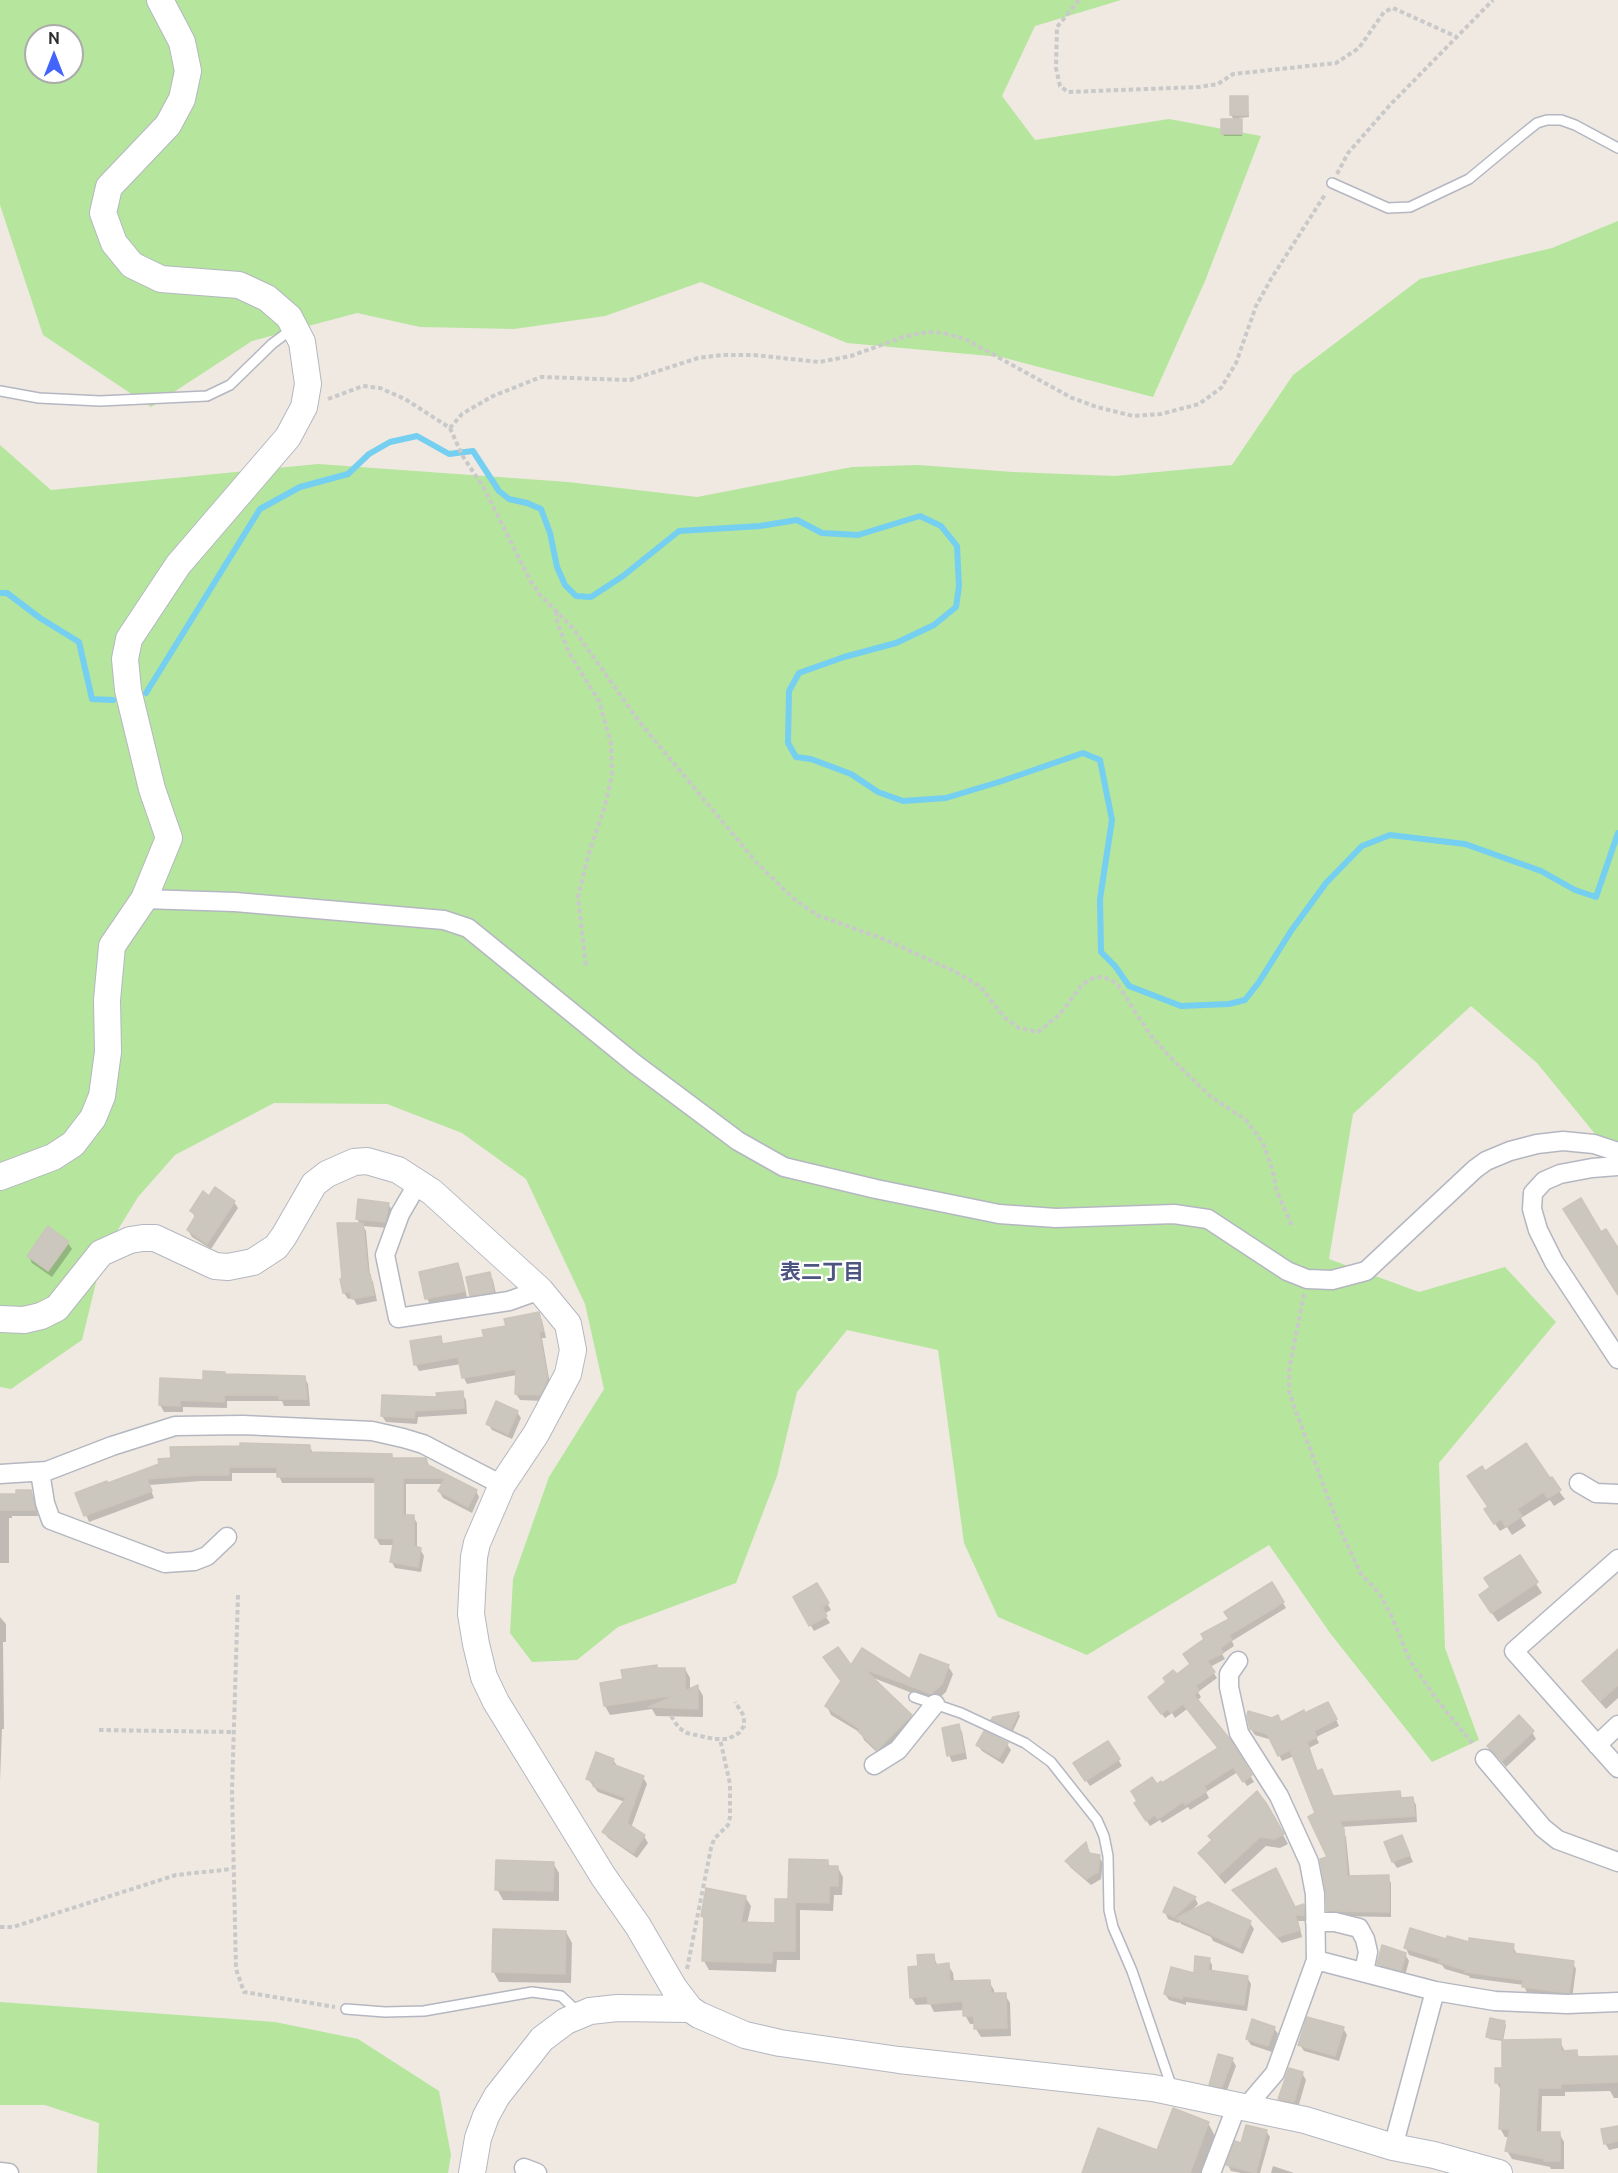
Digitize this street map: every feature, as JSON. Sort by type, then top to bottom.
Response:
[{"type":"street","points":[[0,1177],[53,1157],[73,1143],[93,1118],[102,1096],[108,1052],[107,1000],[112,946],[144,899],[169,837],[152,789],[128,690],[125,659],[129,639],[178,565],[288,438],[304,407],[308,384],[302,342],[289,317],[267,298],[239,285],[161,279],[132,265],[114,243],[103,213],[109,187],[168,125],[182,99],[188,71],[182,42],[160,0]]},
{"type":"street","points":[[144,899],[246,903],[444,920],[468,928],[635,1064],[738,1141],[784,1167],[876,1189],[999,1214],[1056,1218],[1174,1214],[1208,1219],[1287,1271],[1307,1279],[1332,1280],[1366,1271],[1475,1169],[1486,1161],[1510,1151],[1537,1144],[1563,1141],[1594,1144],[1618,1152]]},
{"type":"street","points":[[0,1319],[24,1320],[41,1316],[57,1308],[101,1253],[130,1240],[155,1238],[215,1266],[228,1267],[253,1262],[276,1247],[314,1184],[327,1174],[354,1162],[367,1161],[398,1170],[432,1192],[540,1290],[568,1324],[573,1340],[568,1374],[536,1434],[502,1485],[477,1543],[474,1557],[471,1614],[484,1677],[496,1702],[603,1876],[638,1926],[674,1988],[690,2008],[699,2015],[745,2035],[780,2043],[899,2060],[1153,2088],[1305,2120],[1393,2147],[1434,2155],[1499,2173]]},
{"type":"street","points":[[1618,1166],[1560,1174],[1544,1181],[1533,1193],[1532,1209],[1538,1230],[1554,1262],[1618,1359]]},
{"type":"street","points":[[418,1183],[400,1214],[385,1255],[398,1318],[509,1301],[540,1290]]},
{"type":"street","points":[[0,1474],[47,1471],[112,1446],[175,1426],[243,1425],[372,1431],[423,1444],[502,1485]]},
{"type":"street","points":[[40,1472],[45,1503],[51,1520],[165,1563],[194,1561],[207,1556],[227,1537]]},
{"type":"street","points":[[1579,1483],[1596,1493],[1618,1494]]},
{"type":"street","points":[[1618,1559],[1514,1651],[1618,1768]]},
{"type":"street","points":[[1211,2173],[1241,2106],[1275,2073],[1316,1960],[1313,1880],[1298,1834],[1279,1796],[1239,1733],[1229,1687],[1229,1674],[1238,1661]]},
{"type":"street","points":[[874,1765],[898,1750],[935,1704]]},
{"type":"street","points":[[1597,1745],[1618,1725]]},
{"type":"street","points":[[1485,1759],[1544,1828],[1558,1840],[1618,1862]]},
{"type":"street","points":[[1315,1922],[1335,1922],[1359,1928],[1365,1938],[1368,1952],[1364,1972]]},
{"type":"street","points":[[1316,1960],[1435,1991],[1495,2001],[1567,2004],[1618,2002]]},
{"type":"street","points":[[1393,2147],[1435,1991]]},
{"type":"street","points":[[472,2173],[478,2138],[486,2116],[503,2087],[542,2039],[566,2021],[590,2011],[617,2008],[690,2008]]},
{"type":"street","points":[[0,2172],[9,2173]]},
{"type":"lane","points":[[1332,183],[1388,207],[1410,207],[1469,179],[1537,123],[1548,120],[1561,120],[1618,148]]},
{"type":"lane","points":[[0,391],[39,398],[100,401],[207,396],[230,386],[272,344],[294,327]]},
{"type":"lane","points":[[914,1697],[978,1720],[1025,1743],[1051,1762],[1097,1820],[1104,1836],[1108,1856],[1109,1910],[1113,1926],[1132,1971],[1174,2092]]},
{"type":"lane","points":[[346,2009],[386,2012],[424,2011],[532,1992],[561,1996],[580,2015]]},
{"type":"path","points":[[1079,0],[1057,27],[1056,68],[1060,86],[1068,92],[1199,87],[1218,84],[1233,74],[1336,63],[1359,48],[1384,12],[1393,8],[1457,37]]},
{"type":"path","points":[[450,428],[462,414],[493,396],[541,377],[630,380],[698,358],[722,355],[754,355],[819,362],[851,356],[903,337],[927,332],[943,333],[965,339],[1072,398],[1097,407],[1133,416],[1161,414],[1199,404],[1221,388],[1236,363],[1256,306],[1348,153],[1390,105],[1493,0]]},
{"type":"path","points":[[304,407],[363,386],[380,388],[405,399],[450,428],[462,455],[485,490],[530,580],[540,595],[572,627],[641,724],[757,863],[794,899],[817,915],[886,940],[956,972],[981,987],[1004,1017],[1019,1028],[1038,1032],[1044,1028],[1060,1014],[1082,984],[1091,978],[1100,977],[1118,984],[1151,1036],[1210,1096],[1246,1120],[1263,1143],[1277,1192],[1292,1226]]},
{"type":"path","points":[[556,611],[557,622],[569,653],[599,701],[611,743],[612,775],[578,897],[586,967]]},
{"type":"path","points":[[1307,1279],[1289,1370],[1289,1392],[1294,1409],[1340,1529],[1360,1574],[1379,1593],[1410,1661],[1437,1700],[1485,1759]]},
{"type":"path","points":[[238,1595],[233,1732],[232,1869],[236,1969],[244,1992],[346,2009]]},
{"type":"path","points":[[671,1716],[679,1728],[687,1733],[728,1739],[739,1733],[744,1726],[744,1716],[735,1702]]},
{"type":"path","points":[[99,1730],[233,1732]]},
{"type":"path","points":[[674,1988],[687,1970],[711,1848],[714,1839],[728,1825],[730,1817],[730,1784],[720,1739]]},
{"type":"path","points":[[0,1927],[13,1926],[176,1875],[232,1869]]},
{"type":"green space","points":[[0,0],[1121,0],[1035,26],[1002,96],[1035,140],[1169,119],[1261,136],[1205,281],[1153,397],[1001,357],[847,343],[701,282],[605,316],[514,329],[420,327],[357,313],[252,341],[151,407],[43,335],[0,205]]},
{"type":"green space","points":[[1618,221],[1618,1162],[1537,1063],[1471,1006],[1353,1114],[1329,1259],[1419,1292],[1505,1267],[1556,1322],[1439,1463],[1445,1648],[1479,1740],[1432,1762],[1330,1633],[1269,1545],[1087,1655],[998,1617],[964,1543],[938,1350],[847,1330],[797,1392],[777,1476],[736,1583],[618,1627],[577,1660],[532,1662],[510,1633],[513,1579],[549,1477],[604,1389],[585,1304],[526,1179],[462,1133],[387,1104],[274,1103],[175,1155],[138,1197],[103,1254],[82,1340],[11,1389],[0,1387],[0,445],[51,490],[318,464],[568,482],[697,497],[852,467],[918,465],[1115,476],[1232,465],[1293,375],[1420,279],[1552,248]]},
{"type":"green space","points":[[0,2002],[275,2022],[358,2039],[439,2091],[451,2155],[448,2173],[97,2173],[99,2123],[45,2105],[0,2105]]},
{"type":"building","points":[[1230,96],[1248,96],[1248,115],[1230,115]]},
{"type":"building","points":[[1221,119],[1242,119],[1242,134],[1221,134]]},
{"type":"building","points":[[215,1187],[235,1201],[207,1244],[187,1230],[196,1215],[190,1211],[203,1191],[209,1196]]},
{"type":"building","points":[[1581,1198],[1601,1232],[1606,1229],[1618,1248],[1618,1295],[1563,1209]]},
{"type":"building","points":[[358,1199],[389,1203],[385,1222],[356,1219]]},
{"type":"building","points":[[337,1223],[363,1223],[368,1274],[370,1274],[374,1295],[352,1299],[350,1292],[343,1293]]},
{"type":"building","points":[[48,1226],[69,1242],[48,1271],[27,1256]]},
{"type":"building","points":[[458,1263],[465,1291],[425,1299],[419,1272]]},
{"type":"building","points":[[490,1272],[494,1292],[470,1296],[466,1277]]},
{"type":"building","points":[[539,1312],[543,1331],[539,1332],[547,1376],[540,1395],[515,1394],[516,1369],[462,1378],[458,1357],[414,1365],[410,1341],[441,1336],[442,1344],[484,1337],[482,1330],[506,1326],[504,1319]]},
{"type":"building","points":[[203,1371],[225,1372],[225,1374],[305,1376],[307,1399],[279,1399],[279,1395],[224,1395],[224,1402],[180,1400],[180,1406],[159,1405],[160,1378],[203,1380]]},
{"type":"building","points":[[463,1391],[464,1408],[415,1411],[414,1418],[381,1416],[382,1395],[437,1397],[436,1393]]},
{"type":"building","points":[[496,1401],[518,1411],[508,1434],[486,1424]]},
{"type":"building","points":[[240,1443],[310,1445],[310,1452],[392,1454],[392,1458],[426,1458],[428,1465],[477,1490],[468,1507],[438,1491],[445,1478],[403,1478],[403,1515],[414,1515],[414,1546],[421,1548],[418,1567],[390,1562],[394,1539],[375,1538],[375,1477],[277,1477],[277,1467],[229,1467],[229,1475],[147,1479],[152,1491],[84,1516],[75,1493],[159,1464],[158,1459],[171,1458],[170,1447],[240,1446]]},
{"type":"building","points":[[1526,1443],[1561,1490],[1548,1498],[1543,1492],[1517,1509],[1522,1516],[1506,1527],[1501,1519],[1494,1524],[1484,1509],[1488,1507],[1467,1476],[1482,1466],[1485,1471]]},
{"type":"building","points":[[16,1490],[31,1490],[35,1510],[0,1510],[0,1494],[16,1494]]},
{"type":"building","points":[[1520,1555],[1538,1582],[1491,1613],[1479,1595],[1490,1587],[1484,1578]]},
{"type":"building","points":[[1272,1582],[1284,1602],[1229,1635],[1232,1640],[1220,1648],[1223,1653],[1207,1661],[1215,1672],[1196,1686],[1199,1691],[1194,1695],[1229,1738],[1252,1775],[1243,1782],[1233,1767],[1204,1786],[1207,1791],[1185,1805],[1183,1802],[1158,1819],[1155,1815],[1146,1821],[1134,1803],[1137,1801],[1131,1791],[1152,1777],[1157,1784],[1161,1781],[1162,1783],[1218,1748],[1183,1704],[1171,1713],[1168,1709],[1161,1714],[1148,1697],[1166,1682],[1163,1678],[1173,1670],[1177,1674],[1190,1664],[1183,1654],[1204,1639],[1201,1634],[1229,1619],[1224,1612]]},
{"type":"building","points":[[817,1583],[829,1603],[822,1607],[827,1616],[809,1626],[793,1597]]},
{"type":"building","points":[[838,1647],[851,1665],[862,1648],[910,1679],[920,1654],[949,1665],[942,1684],[931,1694],[864,1669],[912,1715],[877,1750],[858,1731],[860,1729],[825,1706],[841,1681],[823,1657]]},
{"type":"building","points":[[1618,1649],[1618,1685],[1600,1701],[1582,1681]]},
{"type":"building","points":[[657,1665],[657,1668],[685,1668],[685,1691],[698,1685],[698,1709],[649,1707],[676,1695],[604,1706],[600,1683],[623,1679],[621,1670]]},
{"type":"building","points":[[1328,1702],[1337,1719],[1314,1731],[1317,1737],[1307,1742],[1317,1771],[1322,1769],[1333,1796],[1400,1791],[1401,1798],[1413,1797],[1415,1816],[1339,1821],[1344,1829],[1347,1876],[1389,1875],[1389,1912],[1327,1911],[1320,1859],[1327,1857],[1308,1817],[1315,1813],[1290,1750],[1278,1756],[1267,1734],[1250,1729],[1248,1711],[1272,1718],[1278,1715],[1281,1722],[1304,1710],[1305,1713]]},
{"type":"building","points":[[1019,1712],[1011,1729],[991,1720],[993,1717]]},
{"type":"building","points":[[1519,1715],[1534,1731],[1502,1761],[1487,1746]]},
{"type":"building","points":[[959,1724],[964,1752],[947,1756],[942,1728]]},
{"type":"building","points":[[984,1731],[1008,1743],[999,1758],[976,1745]]},
{"type":"building","points":[[1108,1741],[1120,1759],[1085,1781],[1073,1763]]},
{"type":"building","points":[[596,1752],[614,1759],[612,1764],[644,1776],[627,1823],[645,1835],[633,1853],[602,1832],[626,1798],[593,1786],[594,1782],[586,1779]]},
{"type":"building","points":[[1257,1791],[1284,1834],[1274,1839],[1260,1837],[1219,1875],[1198,1853],[1212,1840],[1208,1836]]},
{"type":"building","points":[[1402,1835],[1410,1855],[1392,1862],[1384,1842]]},
{"type":"building","points":[[1086,1842],[1089,1853],[1100,1855],[1098,1872],[1086,1879],[1065,1861]]},
{"type":"building","points":[[789,1859],[828,1860],[828,1866],[838,1866],[838,1886],[829,1886],[829,1903],[795,1902],[795,1951],[772,1951],[772,1963],[702,1961],[704,1917],[701,1916],[706,1888],[746,1896],[741,1922],[775,1923],[775,1899],[788,1899]]},
{"type":"building","points":[[496,1860],[554,1862],[553,1891],[495,1890]]},
{"type":"building","points":[[1276,1868],[1295,1907],[1304,1904],[1304,1915],[1295,1915],[1300,1930],[1277,1937],[1232,1890]]},
{"type":"building","points":[[1174,1887],[1196,1897],[1174,1917],[1163,1912]]},
{"type":"building","points":[[1208,1902],[1251,1921],[1240,1948],[1176,1918]]},
{"type":"building","points":[[1410,1928],[1446,1939],[1447,1936],[1469,1942],[1469,1938],[1514,1944],[1513,1953],[1574,1961],[1569,1993],[1522,1987],[1523,1980],[1465,1972],[1465,1970],[1439,1962],[1440,1959],[1404,1948]]},
{"type":"building","points":[[493,1929],[566,1931],[565,1974],[492,1972]]},
{"type":"building","points":[[1382,1945],[1406,1953],[1401,1971],[1377,1964]]},
{"type":"building","points":[[934,1954],[935,1965],[949,1963],[950,1981],[990,1980],[991,1993],[1006,1993],[1007,2028],[974,2029],[974,2016],[963,2016],[963,2001],[928,2004],[927,1996],[910,1998],[908,1967],[918,1966],[917,1955]]},
{"type":"building","points":[[1195,1956],[1210,1958],[1208,1970],[1248,1976],[1244,2005],[1183,1996],[1182,1999],[1164,1994],[1171,1967],[1194,1973]]},
{"type":"building","points":[[1307,2017],[1344,2027],[1335,2056],[1298,2045]]},
{"type":"building","points":[[1490,2018],[1505,2021],[1502,2039],[1486,2037]]},
{"type":"building","points":[[1252,2019],[1275,2027],[1268,2046],[1246,2039]]},
{"type":"building","points":[[1561,2039],[1561,2051],[1577,2050],[1577,2057],[1618,2056],[1618,2082],[1561,2084],[1561,2088],[1538,2088],[1536,2132],[1560,2132],[1560,2161],[1544,2161],[1544,2159],[1505,2151],[1510,2129],[1499,2129],[1501,2083],[1495,2083],[1495,2068],[1502,2068],[1502,2040]]},
{"type":"building","points":[[1218,2054],[1233,2058],[1222,2087],[1209,2085]]},
{"type":"building","points":[[1289,2068],[1303,2072],[1294,2102],[1278,2099]]},
{"type":"building","points":[[1173,2108],[1209,2122],[1190,2173],[1082,2173],[1098,2128],[1157,2150]]},
{"type":"building","points":[[1246,2125],[1267,2130],[1256,2173],[1226,2165],[1235,2141],[1241,2143]]},
{"type":"building","points":[[1618,2126],[1618,2141],[1604,2144],[1601,2129]]},
{"type":"waterway","points":[[146,693],[260,509],[300,487],[348,474],[369,454],[390,442],[417,436],[449,454],[473,451],[499,491],[509,499],[541,509],[550,533],[557,567],[565,585],[576,596],[591,597],[623,576],[679,531],[760,526],[797,520],[822,533],[858,535],[920,516],[941,526],[957,546],[959,586],[956,607],[934,625],[896,643],[844,657],[799,673],[789,691],[788,743],[796,757],[811,759],[851,774],[878,792],[903,801],[946,798],[1083,753],[1100,760],[1112,820],[1100,899],[1101,952],[1115,966],[1129,986],[1181,1006],[1229,1004],[1245,1000],[1326,883],[1362,846],[1390,835],[1465,844],[1541,871],[1575,890],[1596,897],[1618,833]]},
{"type":"waterway","points":[[0,593],[7,593],[40,618],[79,642],[92,699],[113,700]]},
{"type":"district","name":"表二丁目","points":[[822,1272]]}]
